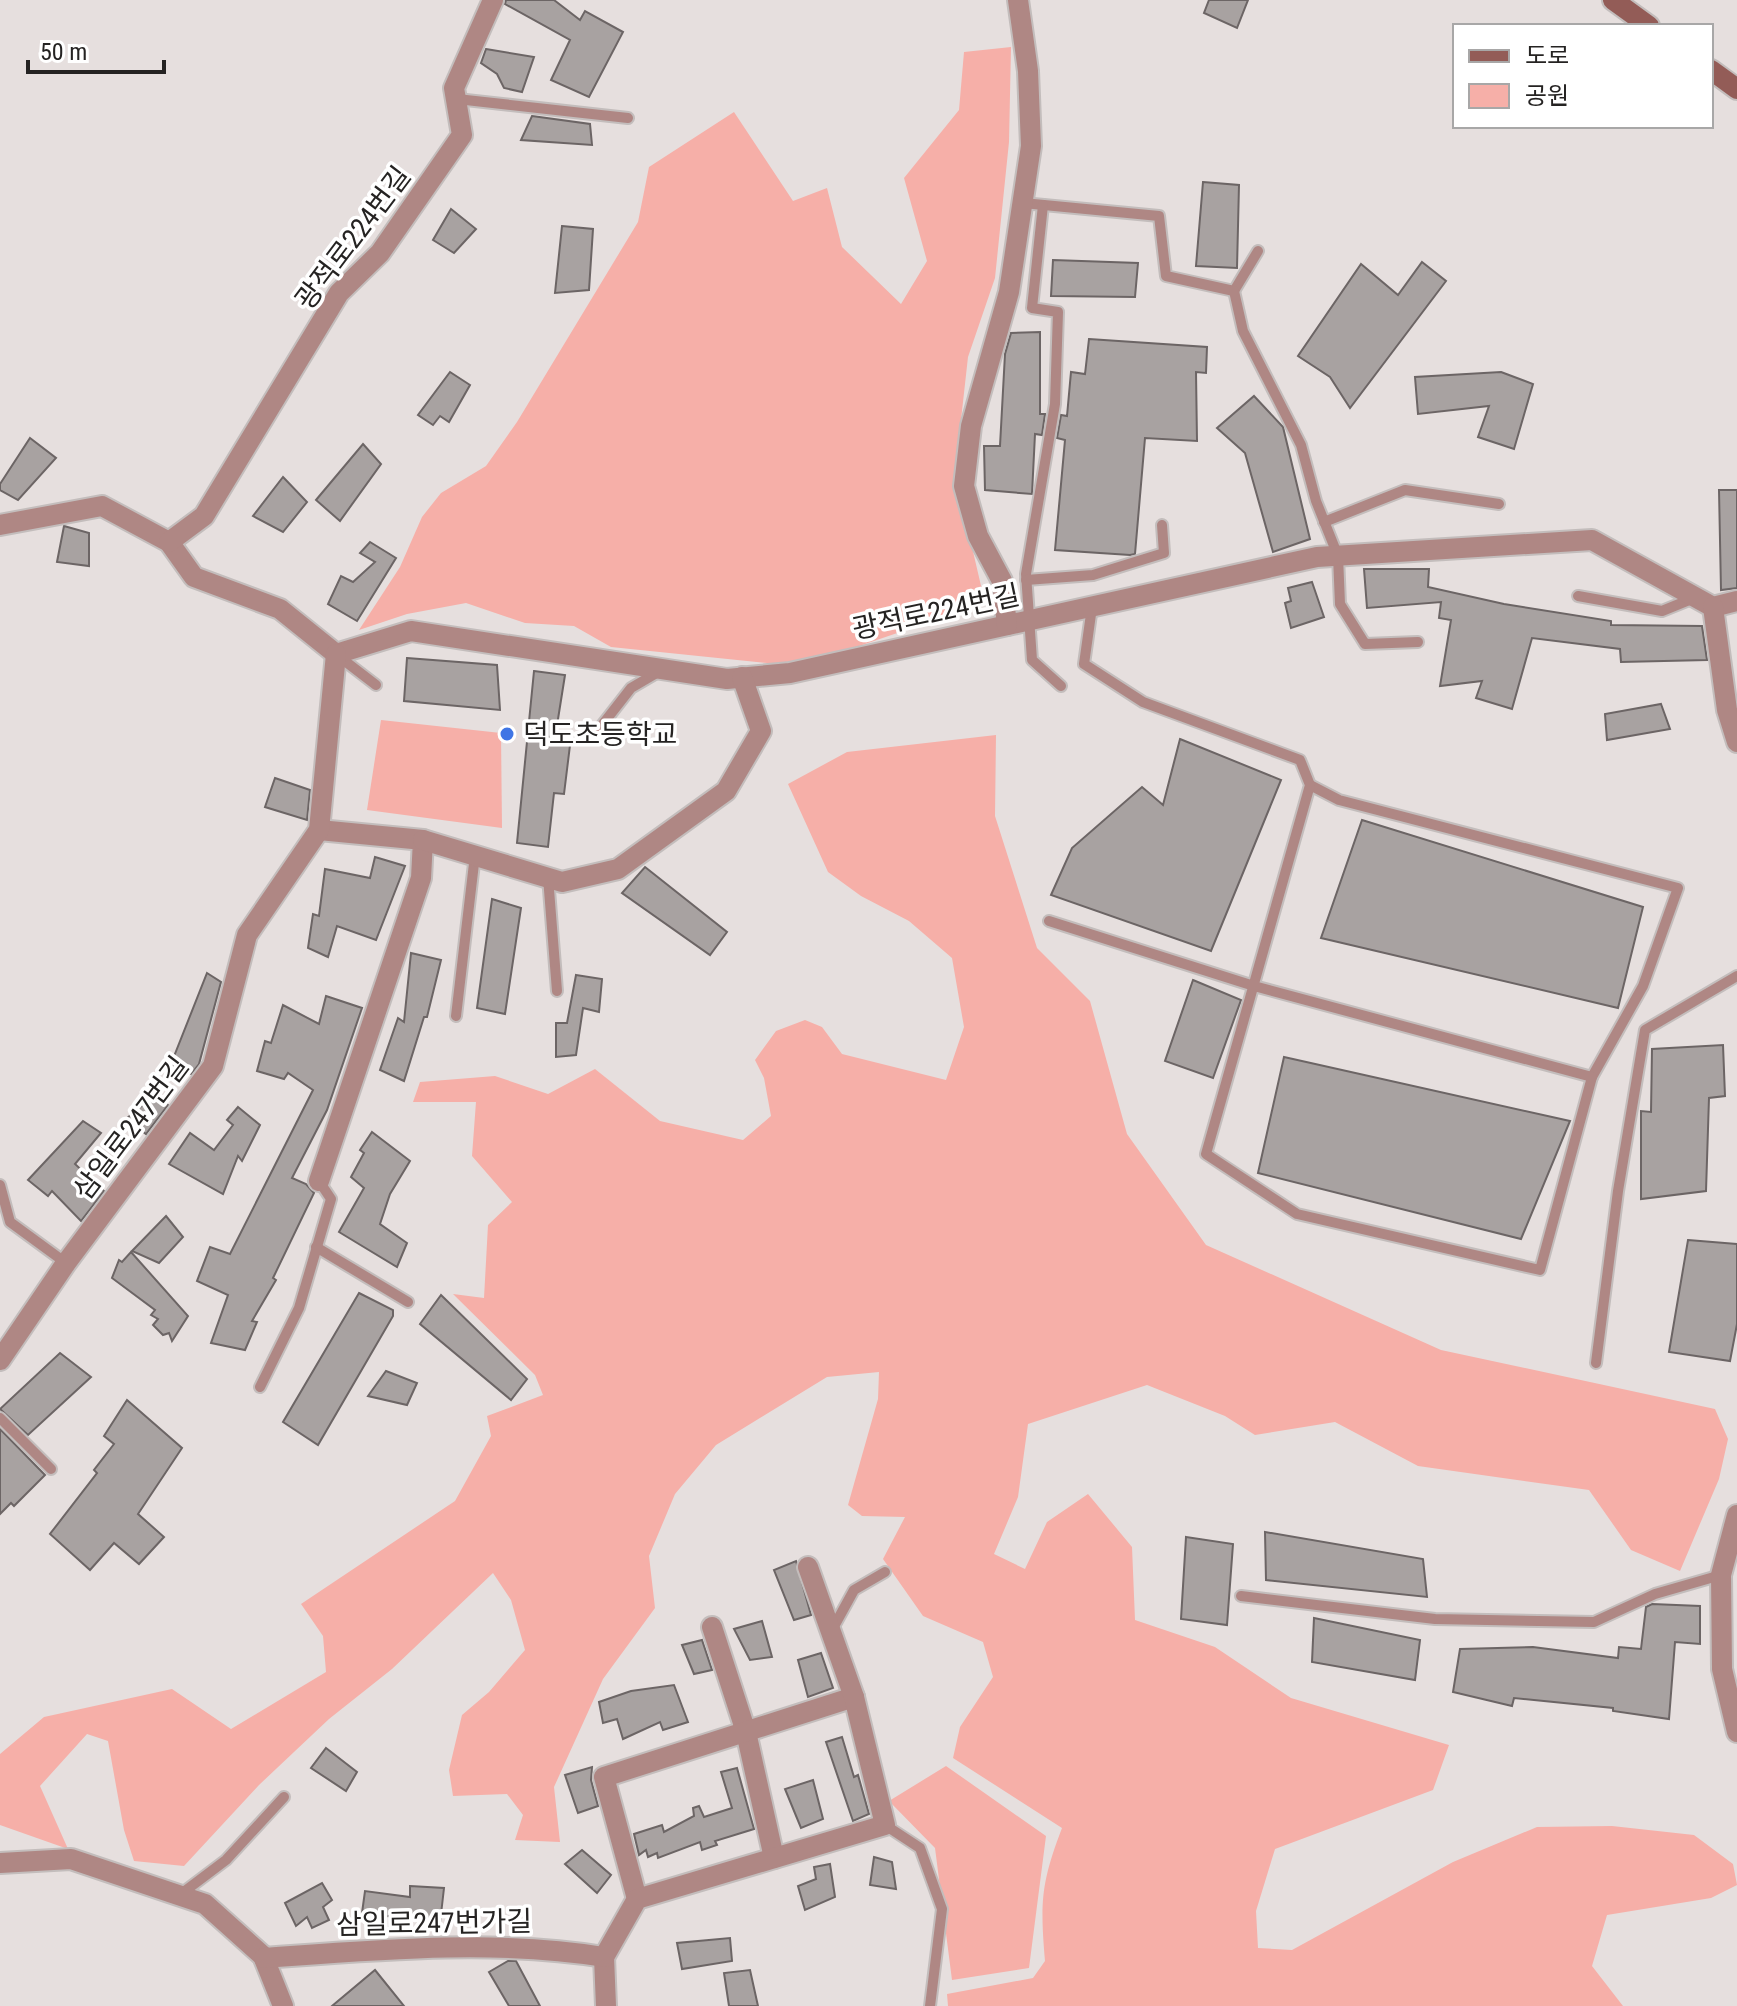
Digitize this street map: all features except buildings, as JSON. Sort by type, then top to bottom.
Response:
[{"type":"street","name":"광적로224번길","points":[[169,542],[204,516],[339,293],[380,253],[462,135],[454,88],[493,0]]},
{"type":"street","points":[[1007,625],[1002,581],[978,536],[964,486],[971,426],[1033,204],[1028,71],[1018,0]]},
{"type":"street","points":[[1613,0],[1646,24]]},
{"type":"street","points":[[1713,71],[1737,89]]},
{"type":"street","points":[[0,525],[102,506],[169,542],[194,577],[280,609],[336,654]]},
{"type":"street","name":"광적로224번길","points":[[336,654],[411,631],[727,679],[790,673],[1317,557],[1592,540],[1704,602]]},
{"type":"street","points":[[1737,601],[1704,602],[1737,742]]},
{"type":"street","name":"삼일로247번길","points":[[0,1360],[66,1263],[213,1066],[247,935],[319,830],[336,654]]},
{"type":"street","points":[[319,830],[423,840],[562,882],[618,869],[726,791],[761,731],[742,677]]},
{"type":"street","points":[[319,1181],[421,878],[423,840]]},
{"type":"street","points":[[1737,1515],[1721,1575],[1722,1669],[1737,1732]]},
{"type":"street","points":[[606,2006],[604,1957],[637,1899],[885,1825],[854,1697],[808,1567]]},
{"type":"street","points":[[712,1627],[746,1732],[774,1858]]},
{"type":"street","points":[[637,1899],[604,1777],[854,1697]]},
{"type":"street","points":[[0,1863],[71,1859],[205,1904],[264,1958],[283,2006]]},
{"type":"street","name":"삼일로247번가길","points":[[264,1958],[345,1952],[552,1948],[604,1957]]},
{"type":"lane","points":[[457,99],[628,118]]},
{"type":"lane","points":[[1061,686],[1032,660],[1027,621],[1026,580],[1055,404],[1058,312],[1032,308],[1033,204],[1159,216],[1166,276],[1234,291]]},
{"type":"lane","points":[[1258,251],[1234,291],[1243,331],[1301,445],[1324,522],[1338,556],[1340,604],[1365,644],[1418,642]]},
{"type":"lane","points":[[1324,522],[1405,490],[1499,504]]},
{"type":"lane","points":[[1026,580],[1093,575],[1164,553],[1162,525]]},
{"type":"lane","points":[[1578,596],[1662,611],[1704,602]]},
{"type":"lane","points":[[1092,607],[1084,664],[1143,702],[1300,760],[1310,785],[1206,1154],[1297,1214],[1540,1270],[1592,1077],[1643,986],[1678,888],[1339,800],[1310,785]]},
{"type":"lane","points":[[336,654],[376,685]]},
{"type":"lane","points":[[599,729],[631,688],[664,669]]},
{"type":"lane","points":[[456,1016],[475,855]]},
{"type":"lane","points":[[548,877],[557,991]]},
{"type":"lane","points":[[1049,921],[1254,986],[1592,1077]]},
{"type":"lane","points":[[1596,1363],[1618,1191],[1645,1030],[1737,976]]},
{"type":"lane","points":[[260,1387],[299,1308],[331,1199],[319,1181]]},
{"type":"lane","points":[[0,1185],[10,1222],[66,1263]]},
{"type":"lane","points":[[316,1247],[408,1302]]},
{"type":"lane","points":[[0,1418],[51,1469]]},
{"type":"lane","points":[[831,1632],[854,1590],[885,1572]]},
{"type":"lane","points":[[1241,1596],[1435,1619],[1594,1622],[1655,1594],[1721,1575]]},
{"type":"lane","points":[[179,1896],[226,1860],[284,1797]]},
{"type":"lane","points":[[885,1825],[920,1848],[942,1909],[930,2006]]},
{"type":"green space","points":[[1011,47],[1009,142],[995,278],[968,357],[955,474],[985,603],[830,656],[787,665],[611,647],[574,626],[525,623],[466,603],[407,614],[359,630],[400,567],[422,517],[441,493],[486,466],[517,422],[638,222],[649,167],[734,112],[793,201],[827,188],[842,247],[901,304],[927,261],[904,178],[959,110],[964,52]]},
{"type":"green space","points":[[381,720],[501,733],[502,828],[367,810]]},
{"type":"green space","points":[[996,735],[995,816],[1037,948],[1090,1001],[1127,1134],[1206,1245],[1441,1350],[1715,1409],[1728,1439],[1719,1479],[1680,1571],[1631,1550],[1589,1490],[1418,1466],[1335,1422],[1255,1435],[1225,1416],[1147,1385],[1028,1424],[1018,1497],[994,1554],[1025,1569],[1047,1522],[1088,1494],[1132,1547],[1135,1620],[1215,1647],[1291,1698],[1449,1745],[1433,1790],[1275,1849],[1256,1911],[1258,1948],[1292,1950],[1453,1862],[1537,1827],[1612,1826],[1694,1835],[1733,1864],[1737,1885],[1711,1898],[1607,1915],[1592,1966],[1623,2006],[948,2006],[947,1994],[1033,1978],[1045,1961],[1044,1893],[1062,1828],[953,1758],[960,1727],[993,1677],[983,1642],[923,1616],[883,1559],[905,1517],[862,1516],[848,1505],[878,1399],[879,1372],[827,1377],[716,1445],[675,1494],[649,1556],[655,1608],[603,1679],[554,1787],[560,1842],[515,1840],[523,1815],[507,1794],[453,1796],[449,1770],[462,1715],[489,1692],[525,1650],[511,1600],[493,1573],[392,1669],[329,1719],[259,1785],[184,1866],[134,1861],[124,1830],[108,1741],[87,1734],[40,1786],[68,1849],[0,1825],[0,1754],[44,1717],[172,1689],[231,1729],[326,1672],[323,1636],[301,1604],[455,1501],[491,1436],[487,1416],[543,1395],[535,1375],[453,1294],[484,1298],[488,1225],[512,1202],[472,1156],[476,1102],[413,1102],[420,1082],[495,1076],[548,1094],[595,1069],[660,1121],[743,1140],[771,1116],[764,1078],[755,1060],[776,1031],[805,1020],[822,1027],[842,1054],[946,1080],[964,1027],[952,958],[909,921],[861,896],[828,872],[788,784],[847,752]]},
{"type":"green space","points":[[946,1766],[1046,1836],[1029,1968],[952,1980],[935,1848],[889,1801]]},
{"type":"place","name":"덕도초등학교","points":[[507,734]]}]
